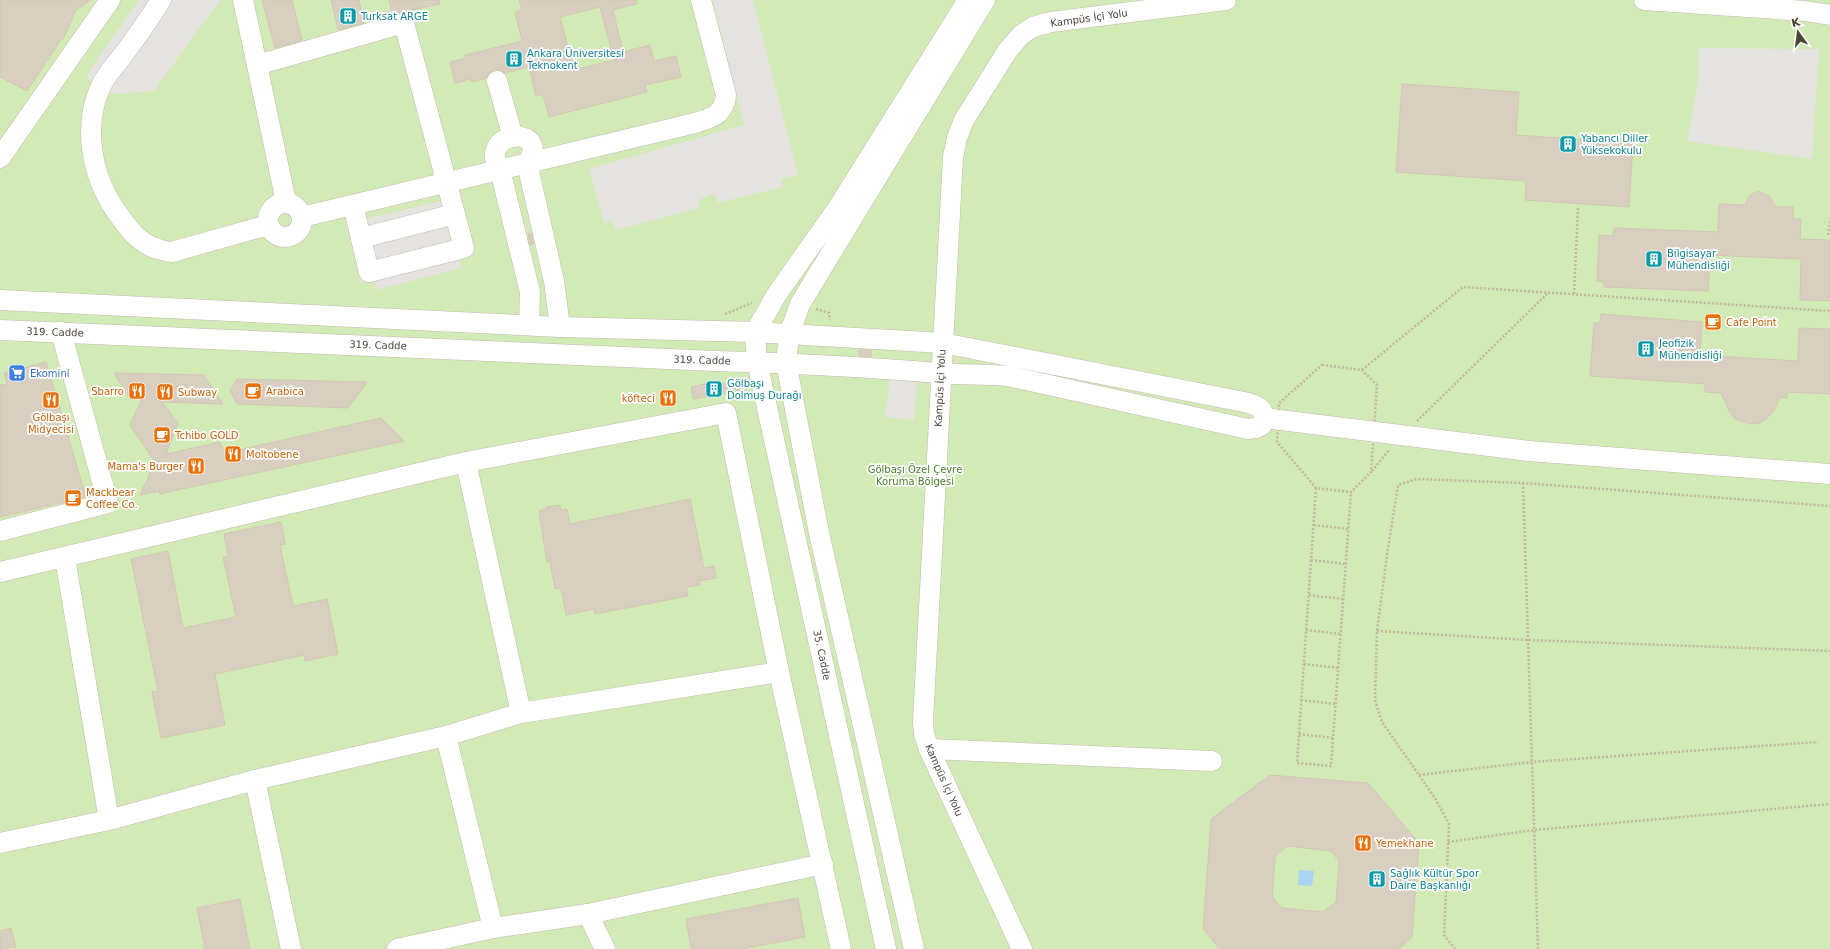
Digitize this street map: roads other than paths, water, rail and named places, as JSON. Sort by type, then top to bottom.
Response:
[{"type":"street","points":[[0,158],[110,0]]},
{"type":"street","points":[[161,0],[102,84],[95,103],[91,131],[94,165],[106,196],[125,224],[145,245],[160,251],[172,252],[268,225]]},
{"type":"street","points":[[243,0],[286,202]]},
{"type":"street","points":[[302,217],[690,124],[718,114],[725,106],[726,95],[701,0]]},
{"type":"street","points":[[755,332],[777,294],[837,209],[968,0]]},
{"type":"street","points":[[914,949],[819,533],[786,362],[789,335],[800,304],[985,0]]},
{"type":"street","name":"Kampüs İçi Yolu","points":[[1022,949],[929,749],[924,734],[923,704],[953,157],[956,138],[964,120],[1008,50],[1020,34],[1051,22],[1226,0]]},
{"type":"street","points":[[1644,0],[1805,10],[1830,15]]},
{"type":"street","points":[[257,65],[404,23],[464,248],[369,272],[353,205]]},
{"type":"street","points":[[497,81],[513,137]]},
{"type":"street","points":[[529,325],[530,292],[500,170],[494,157],[494,150],[502,141],[513,137],[522,137],[529,140],[532,146],[532,155],[528,163],[554,281],[560,327]]},
{"type":"street","points":[[286,202],[297,207],[302,217],[300,229],[286,238],[275,234],[268,225],[268,214],[275,205],[286,202]]},
{"type":"street","points":[[361,238],[455,214]]},
{"type":"street","points":[[0,300],[560,327],[755,332],[943,343],[1244,402],[1256,405],[1262,410],[1264,418],[1529,451],[1830,474]]},
{"type":"street","points":[[0,531],[108,503],[67,332],[62,302]]},
{"type":"street","name":"319. Cadde","points":[[0,330],[786,362],[941,373],[1008,376],[1248,429],[1256,428],[1262,425],[1264,418]]},
{"type":"street","name":"35. Cadde","points":[[755,332],[757,362],[886,949]]},
{"type":"street","points":[[0,572],[65,558],[466,462],[726,413],[779,672],[841,949]]},
{"type":"street","points":[[466,462],[521,713]]},
{"type":"street","points":[[65,558],[110,820]]},
{"type":"street","points":[[0,843],[110,820],[255,780],[446,736],[521,713],[779,672]]},
{"type":"street","points":[[446,736],[493,928]]},
{"type":"street","points":[[929,749],[1212,761]]},
{"type":"street","points":[[255,780],[291,949]]},
{"type":"street","points":[[397,949],[493,928],[588,914],[823,864]]},
{"type":"street","points":[[588,914],[605,949]]},
{"type":"water","points":[[1299,870],[1314,871],[1312,886],[1298,885]]},
{"type":"place","name":"Turksat ARGE","points":[[348,16]]},
{"type":"place","name":"Ankara Üniversitesi Teknokent","points":[[514,59]]},
{"type":"place","name":"Yabancı Diller Yüksekokulu","points":[[1568,144]]},
{"type":"place","name":"Bilgisayar Mühendisliği","points":[[1654,259]]},
{"type":"place","name":"Cafe Point","points":[[1713,322]]},
{"type":"place","name":"Jeofizik Mühendisliği","points":[[1646,349]]},
{"type":"place","name":"Ekomini","points":[[17,373]]},
{"type":"place","name":"Gölbaşı Dolmuş Durağı","points":[[714,389]]},
{"type":"place","name":"Sbarro","points":[[137,391]]},
{"type":"place","name":"Arabica","points":[[253,391]]},
{"type":"place","name":"Subway","points":[[165,392]]},
{"type":"place","name":"köfteci","points":[[668,398]]},
{"type":"place","name":"Gölbaşı Midyecisi","points":[[51,400]]},
{"type":"place","name":"Tchibo GOLD","points":[[162,435]]},
{"type":"place","name":"Moltobene","points":[[233,454]]},
{"type":"place","name":"Mama's Burger","points":[[196,466]]},
{"type":"place","name":"Mackbear Coffee Co.","points":[[73,498]]},
{"type":"place","name":"Yemekhane","points":[[1363,843]]},
{"type":"place","name":"Sağlık Kültür Spor Daire Başkanlığı","points":[[1377,879]]},
{"type":"park label","name":"Gölbaşı Özel Çevre Koruma Bölgesi","points":[[915,474]]}]
